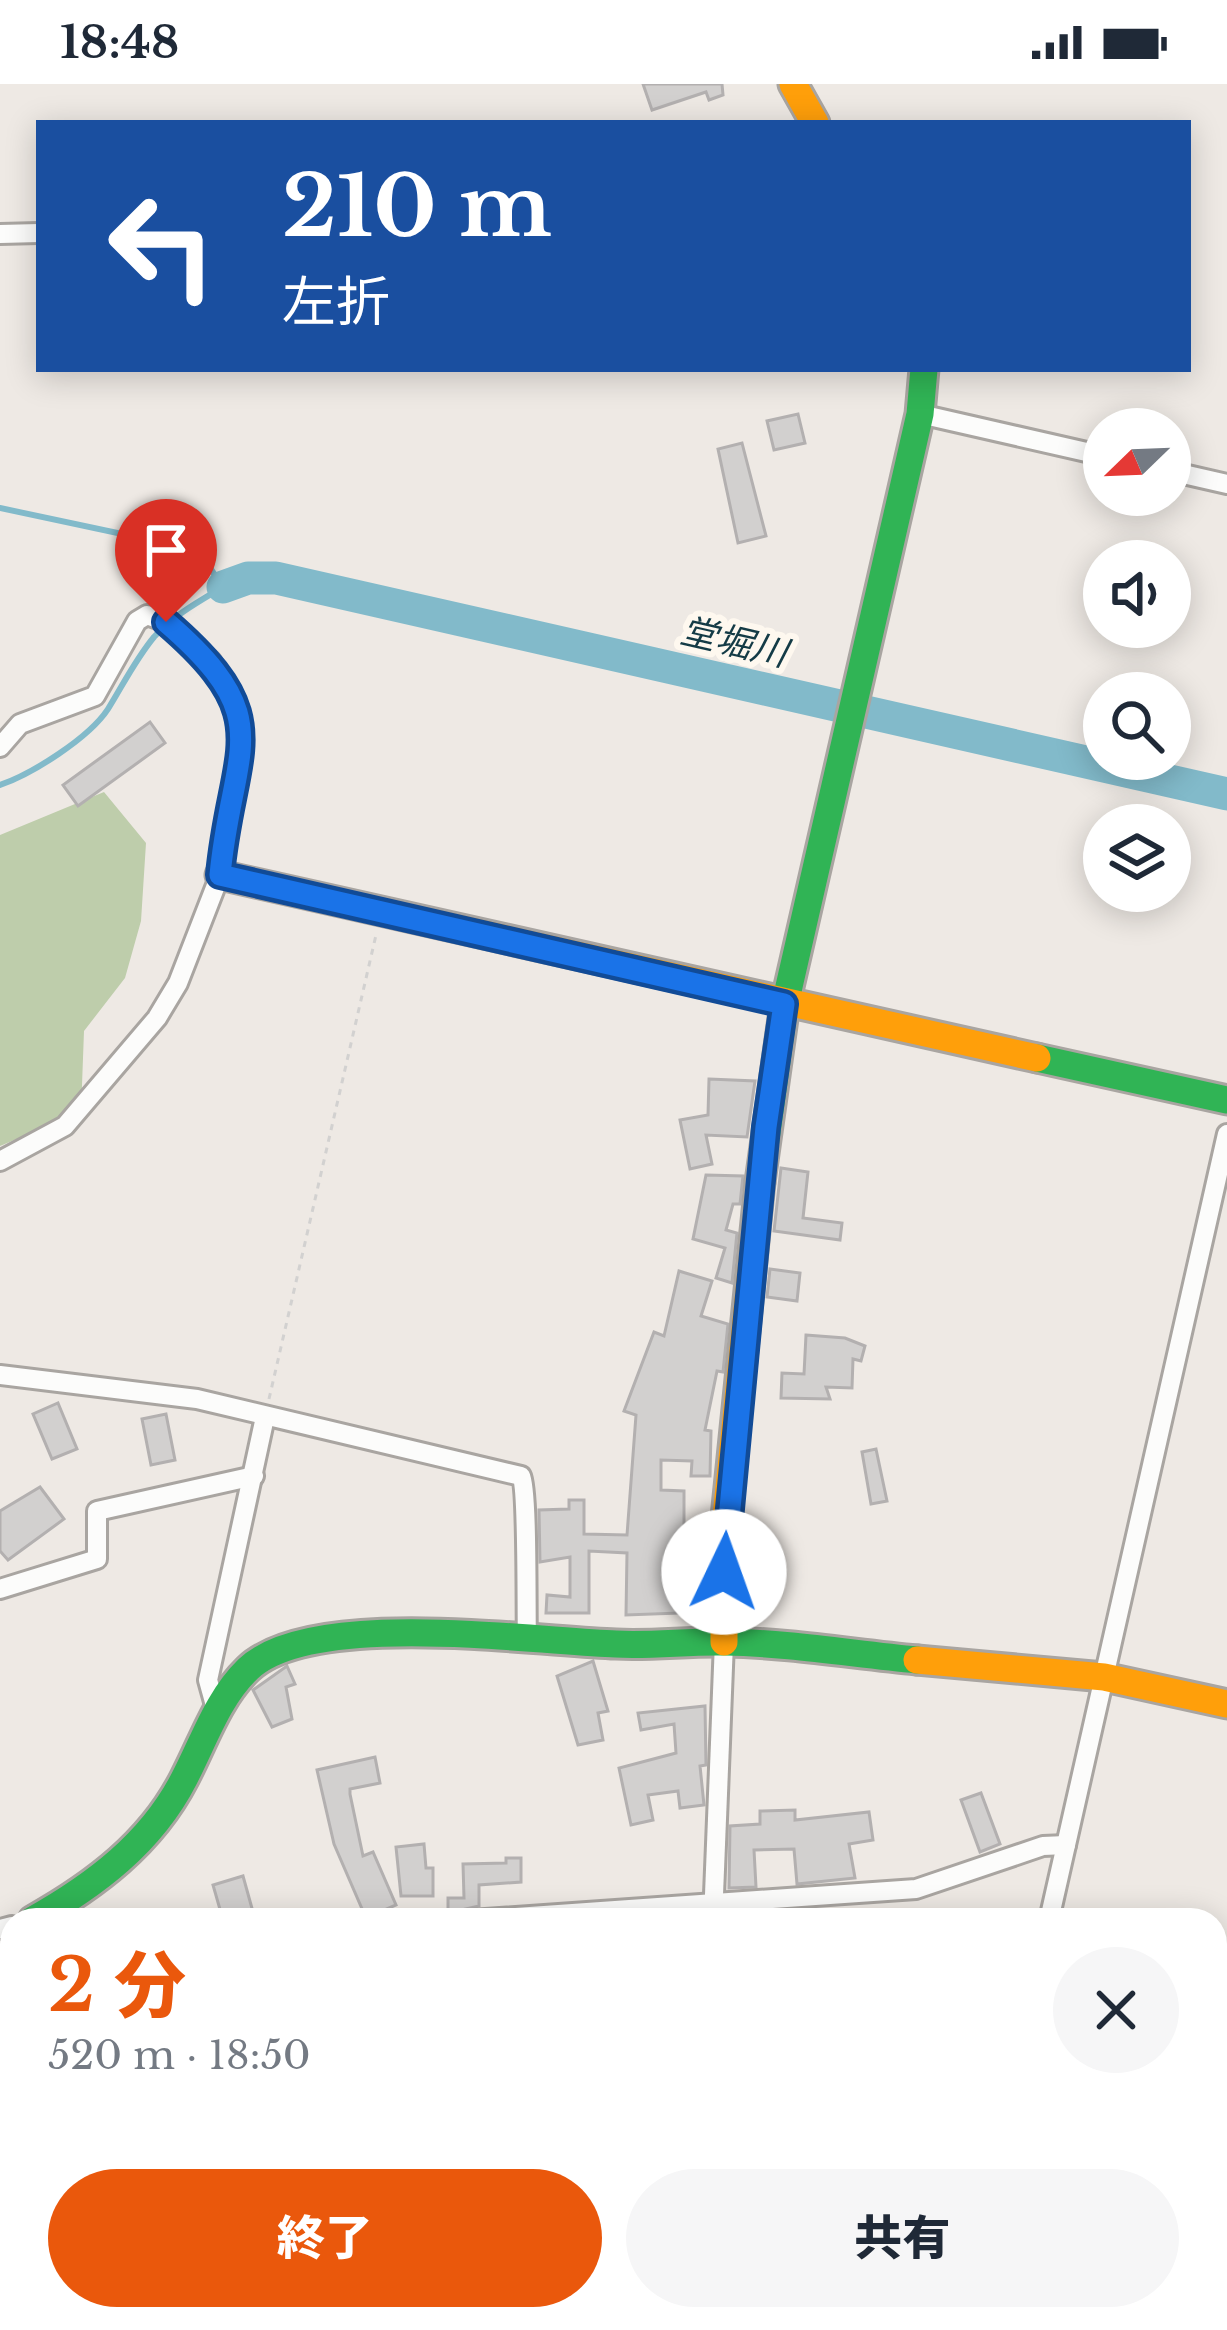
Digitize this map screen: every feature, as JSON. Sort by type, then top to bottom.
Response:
[{"type":"street","points":[[794,84],[813,120]]},
{"type":"street","points":[[0,234],[36,233]]},
{"type":"street","points":[[713,1908],[724,1537],[766,1127],[784,1004],[920,414],[924,372]]},
{"type":"street","points":[[920,414],[1083,451]]},
{"type":"street","points":[[1191,476],[1227,484]]},
{"type":"street","points":[[0,747],[20,724],[94,696],[137,621],[156,616],[211,661],[238,707],[238,767],[220,875],[178,983],[157,1018],[65,1126],[0,1161]]},
{"type":"street","points":[[220,875],[1227,1100]]},
{"type":"street","points":[[1052,1908],[1227,1134]]},
{"type":"street","points":[[0,1375],[197,1400],[521,1476],[528,1488],[522,1544],[527,1640]]},
{"type":"street","points":[[216,1709],[208,1680],[265,1418]]},
{"type":"street","points":[[0,1589],[97,1559],[97,1511],[254,1476]]},
{"type":"street","points":[[56,1908],[112,1868],[152,1827],[184,1778],[216,1709],[263,1656],[292,1643],[342,1634],[669,1649],[724,1642],[1105,1677],[1227,1704]]},
{"type":"street","points":[[741,1908],[916,1889],[1042,1846],[1066,1845]]},
{"type":"path","points":[[265,1418],[382,910]]},
{"type":"green space","points":[[104,792],[146,843],[141,921],[125,978],[84,1031],[81,1112],[0,1146],[0,835]]},
{"type":"building","points":[[643,84],[722,84],[723,95],[709,100],[706,92],[652,110]]},
{"type":"building","points":[[798,414],[805,443],[774,450],[767,421]]},
{"type":"building","points":[[742,443],[766,536],[738,543],[718,449]]},
{"type":"building","points":[[150,722],[165,743],[78,806],[63,785]]},
{"type":"building","points":[[709,1079],[755,1081],[747,1137],[706,1135],[712,1164],[690,1169],[680,1120],[708,1115]]},
{"type":"building","points":[[781,1168],[808,1172],[803,1218],[842,1223],[840,1240],[774,1231]]},
{"type":"building","points":[[706,1175],[743,1176],[740,1204],[733,1204],[726,1230],[737,1233],[732,1283],[716,1278],[725,1248],[693,1239]]},
{"type":"building","points":[[770,1269],[800,1273],[797,1301],[767,1297]]},
{"type":"building","points":[[679,1271],[712,1281],[701,1316],[728,1324],[723,1372],[717,1371],[705,1430],[711,1431],[710,1476],[691,1476],[692,1461],[661,1460],[661,1490],[684,1491],[684,1527],[707,1529],[706,1612],[626,1615],[627,1553],[589,1551],[589,1613],[546,1613],[547,1595],[570,1597],[570,1557],[540,1562],[539,1510],[569,1509],[569,1500],[584,1500],[584,1534],[627,1535],[636,1415],[624,1411],[654,1332],[664,1336]]},
{"type":"building","points":[[806,1335],[845,1338],[865,1346],[861,1361],[853,1359],[852,1388],[826,1387],[830,1399],[781,1398],[782,1373],[804,1374]]},
{"type":"building","points":[[58,1403],[77,1449],[52,1459],[33,1414]]},
{"type":"building","points":[[166,1414],[175,1460],[151,1465],[142,1419]]},
{"type":"building","points":[[876,1449],[887,1501],[871,1504],[862,1452]]},
{"type":"building","points":[[40,1487],[64,1519],[8,1560],[0,1551],[0,1511]]},
{"type":"building","points":[[593,1661],[608,1711],[598,1713],[603,1740],[578,1745],[557,1676]]},
{"type":"building","points":[[287,1666],[295,1684],[286,1687],[292,1719],[272,1727],[253,1690]]},
{"type":"building","points":[[705,1706],[706,1765],[700,1766],[704,1805],[680,1808],[678,1791],[648,1795],[653,1820],[631,1825],[619,1768],[676,1753],[674,1724],[641,1730],[638,1713]]},
{"type":"building","points":[[375,1757],[380,1783],[350,1789],[350,1794],[363,1856],[373,1852],[396,1905],[362,1908],[334,1844],[317,1770]]},
{"type":"building","points":[[981,1793],[1000,1844],[980,1852],[961,1800]]},
{"type":"building","points":[[795,1810],[795,1820],[869,1812],[873,1840],[849,1844],[855,1878],[797,1884],[794,1849],[754,1850],[756,1887],[729,1888],[730,1826],[760,1824],[760,1811]]},
{"type":"building","points":[[424,1844],[426,1868],[433,1868],[433,1896],[401,1896],[396,1847]]},
{"type":"building","points":[[506,1858],[521,1858],[521,1882],[479,1885],[479,1906],[448,1908],[448,1898],[464,1898],[463,1864],[506,1863]]},
{"type":"building","points":[[243,1876],[252,1908],[220,1908],[213,1885]]},
{"type":"waterway","points":[[0,508],[188,548],[204,559],[223,587],[178,615],[154,637],[88,732],[43,764],[0,785]]},
{"type":"waterway","name":"堂堀川","points":[[223,587],[248,578],[276,578],[1227,794]]},
{"type":"traffic: fast","points":[[760,1182],[785,1004],[920,414],[924,372]]},
{"type":"traffic: fast","points":[[1037,1058],[1227,1100]]},
{"type":"traffic: fast","points":[[52,1908],[138,1843],[171,1802],[228,1694],[248,1669],[278,1651],[320,1639],[423,1633],[630,1644],[749,1643],[917,1660]]},
{"type":"traffic: slow","points":[[793,84],[813,120]]},
{"type":"traffic: slow","points":[[220,875],[1037,1058]]},
{"type":"traffic: slow","points":[[724,1642],[724,1537],[760,1182]]},
{"type":"traffic: slow","points":[[917,1660],[1104,1677],[1227,1704]]},
{"type":"route","points":[[166,622],[211,661],[225,680],[241,721],[220,875],[784,1004],[766,1127],[724,1572]]}]
